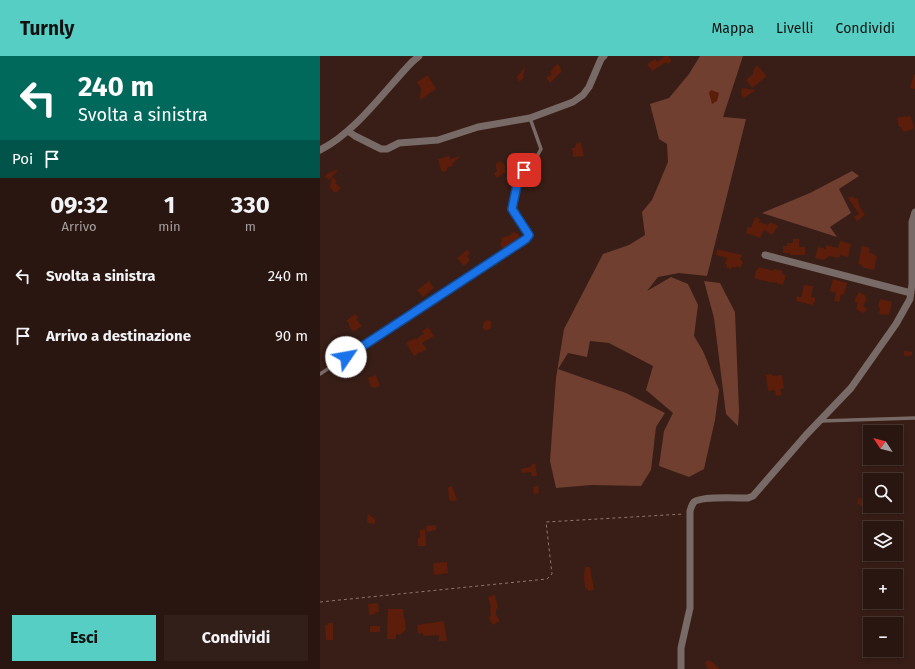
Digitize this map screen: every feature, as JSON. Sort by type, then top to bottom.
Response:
[{"type":"street","points":[[320,150],[348,131],[419,56]]},
{"type":"street","points":[[348,131],[381,149],[387,149],[399,143],[438,140],[478,127],[530,118],[573,102],[584,95],[601,59],[604,56]]},
{"type":"street","points":[[681,669],[681,648],[690,608],[690,511],[695,502],[702,499],[748,498],[753,496],[806,435],[851,388],[896,324],[910,299],[912,284],[912,222],[915,212]]},
{"type":"street","points":[[765,255],[911,293]]},
{"type":"lane","points":[[320,374],[526,239],[529,235],[512,209],[518,180],[530,161],[536,158],[540,149],[530,118]]},
{"type":"lane","points":[[819,421],[915,418]]},
{"type":"path","points":[[320,602],[547,579],[552,574],[546,522],[690,514]]},
{"type":"shaded area","points":[[700,56],[743,56],[723,117],[746,119],[707,276],[679,273],[658,277],[647,291],[671,277],[688,284],[698,305],[694,336],[703,351],[719,390],[715,420],[704,469],[689,477],[659,466],[664,431],[673,413],[646,390],[653,366],[609,343],[590,341],[587,357],[568,353],[558,369],[626,393],[665,413],[656,427],[651,470],[641,486],[592,485],[556,488],[550,461],[556,378],[564,329],[603,254],[629,245],[645,235],[642,212],[652,200],[668,162],[667,144],[659,139],[650,104],[669,98],[689,74]]},
{"type":"shaded area","points":[[852,171],[859,176],[839,189],[851,213],[830,227],[837,237],[762,213],[810,193]]},
{"type":"shaded area","points":[[704,281],[720,283],[735,312],[739,411],[738,426],[726,414],[714,318]]},
{"type":"building","points":[[665,56],[668,56],[672,61],[668,64],[666,62],[652,71],[647,64],[655,59],[657,62]]},
{"type":"building","points":[[558,64],[562,71],[550,83],[546,78],[552,74],[550,72]]},
{"type":"building","points":[[757,65],[766,77],[752,88],[746,80],[753,74],[753,71]]},
{"type":"building","points":[[525,67],[523,79],[519,81],[517,77]]},
{"type":"building","points":[[914,74],[915,75],[915,89],[910,88]]},
{"type":"building","points":[[428,75],[436,89],[420,100],[421,89],[417,82]]},
{"type":"building","points":[[742,88],[756,90],[744,98],[741,94]]},
{"type":"building","points":[[711,90],[719,93],[717,101],[712,104],[709,93]]},
{"type":"building","points":[[911,116],[914,129],[903,132],[901,127],[899,127],[897,118]]},
{"type":"building","points":[[581,142],[584,156],[573,157],[572,148],[575,148],[576,144]]},
{"type":"building","points":[[449,156],[450,159],[461,156],[452,164],[453,166],[448,167],[446,171],[443,172],[438,159]]},
{"type":"building","points":[[500,161],[504,164],[506,171],[497,178],[494,174],[497,171],[496,164]]},
{"type":"building","points":[[339,169],[329,180],[325,177],[328,173]]},
{"type":"building","points":[[332,177],[337,181],[335,183],[341,188],[337,192],[334,192],[331,188],[329,191]]},
{"type":"building","points":[[853,196],[855,199],[857,198],[865,215],[857,221],[854,217],[859,214],[848,198]]},
{"type":"building","points":[[755,217],[760,219],[759,222],[768,225],[770,222],[778,226],[772,235],[764,230],[760,238],[746,233],[748,227],[751,228]]},
{"type":"building","points":[[514,232],[519,236],[518,240],[502,249],[500,243],[502,242],[501,238],[511,235]]},
{"type":"building","points":[[793,239],[799,239],[799,247],[805,247],[805,255],[790,255],[790,253],[783,253],[783,246],[787,246],[787,243],[793,243]]},
{"type":"building","points":[[840,241],[851,244],[848,257],[840,255],[839,258],[829,256],[824,260],[815,258],[818,247],[826,249],[826,245],[838,248]]},
{"type":"building","points":[[862,246],[870,248],[869,253],[877,256],[874,270],[862,267],[862,265],[858,264]]},
{"type":"building","points":[[717,249],[742,255],[740,260],[743,261],[741,268],[736,266],[735,268],[732,267],[731,269],[726,267],[727,264],[725,264],[727,258],[716,255]]},
{"type":"building","points":[[467,250],[470,253],[467,256],[470,260],[464,266],[457,258]]},
{"type":"building","points":[[759,267],[773,271],[774,269],[783,271],[782,274],[786,275],[783,285],[754,278]]},
{"type":"building","points":[[833,279],[847,283],[844,295],[841,294],[839,302],[834,301],[836,293],[830,291]]},
{"type":"building","points":[[429,281],[434,288],[423,297],[417,290]]},
{"type":"building","points":[[804,285],[813,286],[811,297],[815,298],[815,302],[813,302],[813,305],[796,301],[797,296],[801,297]]},
{"type":"building","points":[[859,292],[866,296],[865,298],[867,299],[863,306],[868,309],[863,313],[856,309],[858,303],[854,301]]},
{"type":"building","points":[[880,299],[892,302],[889,315],[879,314],[880,308],[878,307]]},
{"type":"building","points":[[355,314],[358,317],[356,319],[362,326],[353,332],[349,326],[349,323],[346,321]]},
{"type":"building","points":[[487,320],[491,321],[491,328],[486,331],[483,328],[483,324]]},
{"type":"building","points":[[428,327],[434,336],[422,343],[427,349],[414,356],[406,343],[415,338],[416,340],[424,334],[422,331]]},
{"type":"building","points":[[904,351],[912,352],[912,355],[904,356]]},
{"type":"building","points":[[772,374],[772,376],[782,375],[784,388],[780,389],[782,395],[776,396],[775,390],[768,391],[766,375]]},
{"type":"building","points":[[376,375],[380,386],[374,388],[371,387],[368,378]]},
{"type":"building","points":[[535,463],[537,476],[532,476],[531,472],[522,473],[521,469],[531,467],[531,465]]},
{"type":"building","points":[[452,486],[457,500],[451,501],[449,500],[448,487]]},
{"type":"building","points":[[538,486],[539,493],[534,494],[533,487]]},
{"type":"building","points":[[858,498],[863,498],[863,506],[857,504]]},
{"type":"building","points":[[368,514],[375,519],[375,524],[368,523]]},
{"type":"building","points":[[436,525],[436,530],[427,532],[426,526]]},
{"type":"building","points":[[425,529],[426,546],[418,546],[420,530]]},
{"type":"building","points":[[447,562],[448,573],[434,575],[433,563]]},
{"type":"building","points":[[585,567],[590,567],[594,590],[588,591],[587,588],[585,588]]},
{"type":"building","points":[[495,595],[498,608],[496,609],[496,615],[500,621],[493,625],[488,617],[491,616],[491,607],[488,597]]},
{"type":"building","points":[[378,603],[379,612],[369,615],[368,604]]},
{"type":"building","points":[[388,609],[403,609],[406,630],[400,635],[396,634],[396,639],[387,639]]},
{"type":"building","points":[[444,621],[447,641],[439,641],[439,635],[423,636],[423,633],[418,634],[417,625]]},
{"type":"building","points":[[328,623],[333,623],[333,640],[326,640],[325,625],[328,625]]},
{"type":"building","points":[[370,626],[380,626],[380,632],[370,632]]},
{"type":"building","points":[[708,660],[720,669],[709,669],[706,667],[707,665],[705,663]]},
{"type":"route","points":[[346,357],[526,239],[529,235],[512,209],[518,180],[524,170]]}]
